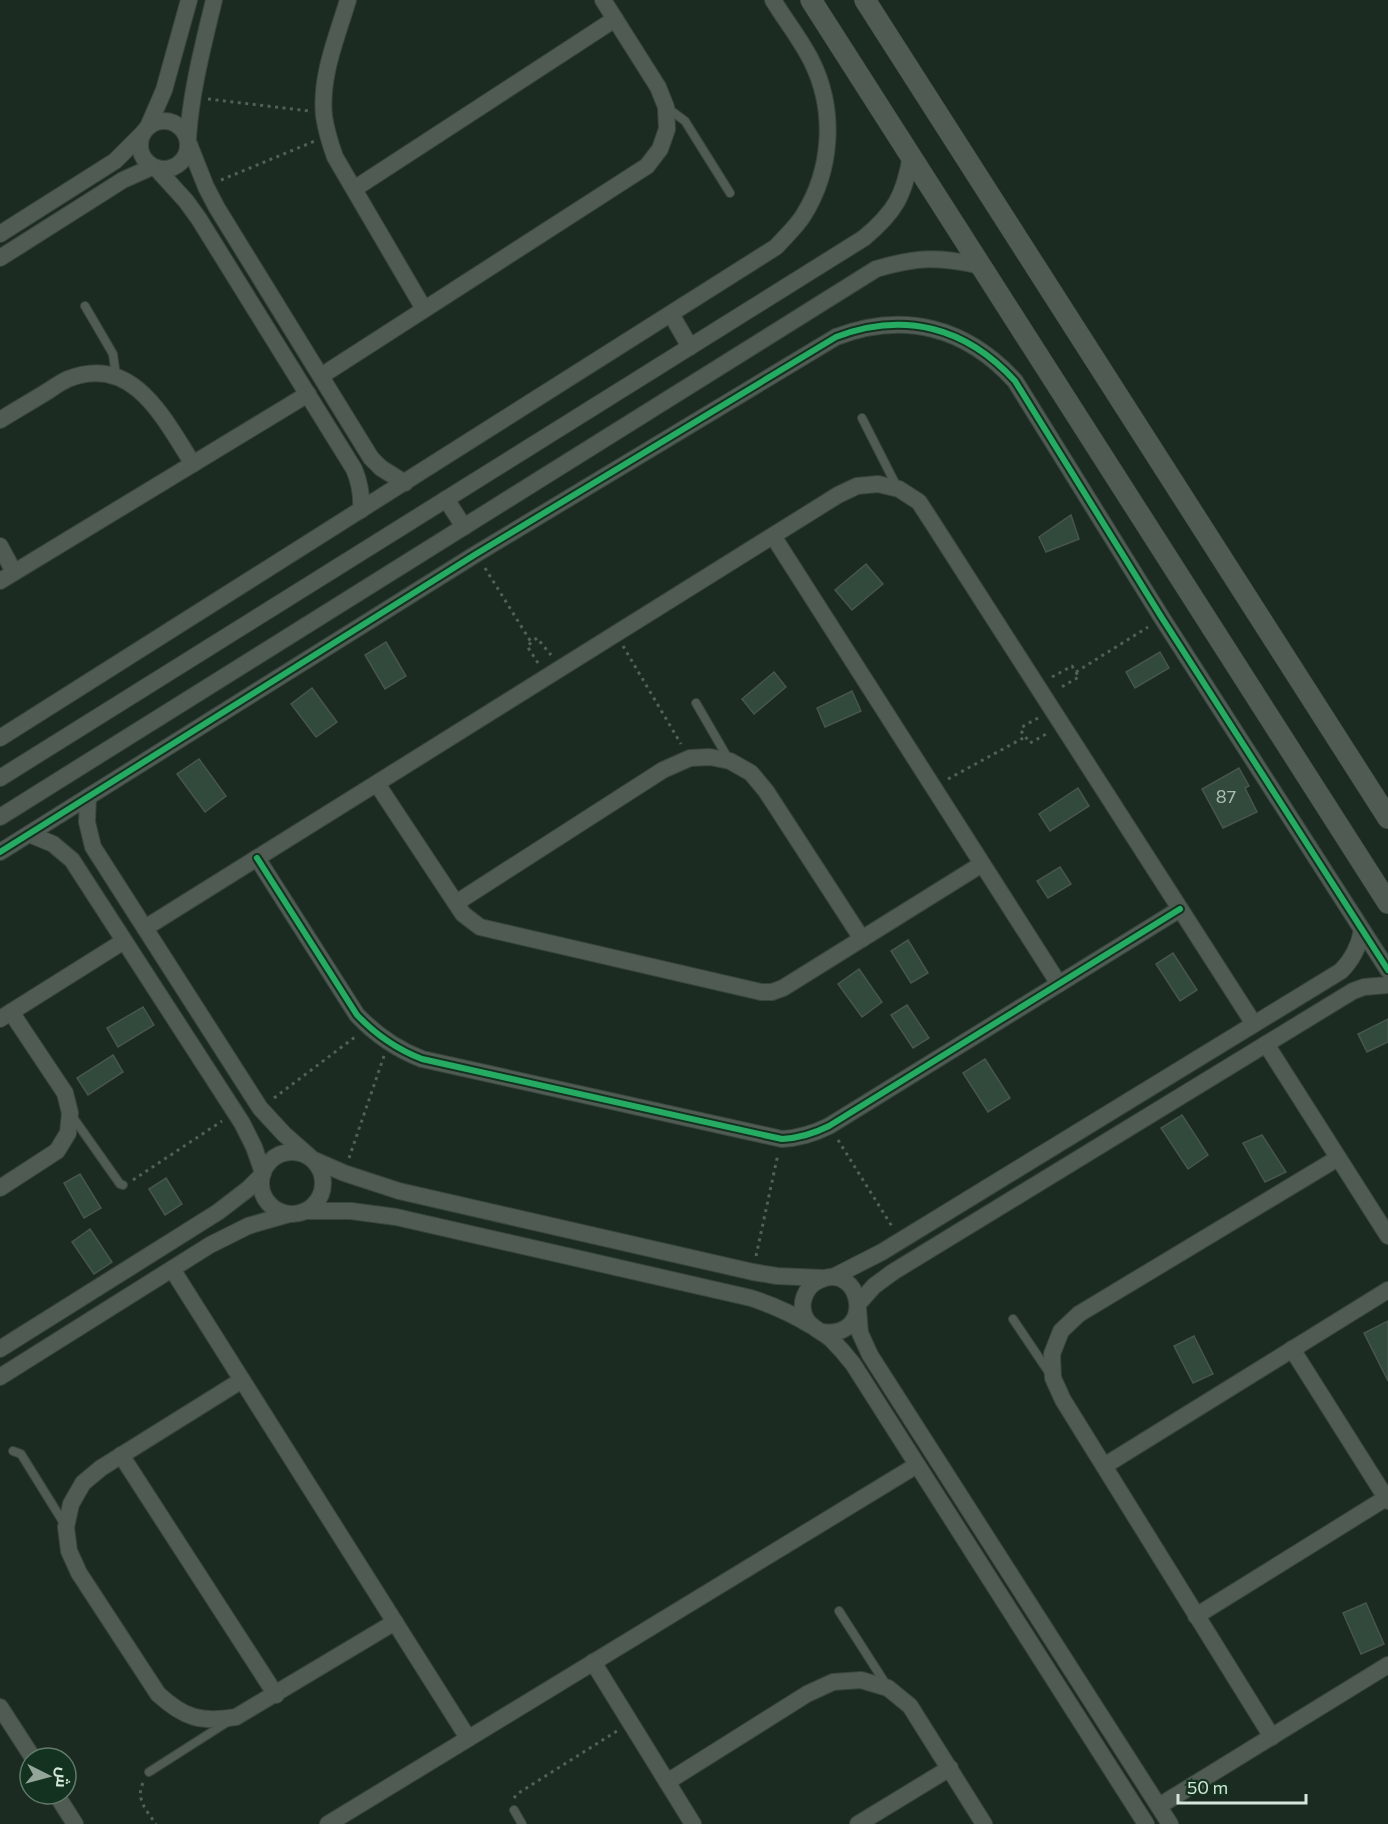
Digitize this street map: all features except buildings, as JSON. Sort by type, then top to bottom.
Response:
[{"type":"street","points":[[189,0],[164,90],[140,148],[142,155],[172,184],[199,219],[308,394],[360,482],[361,510]]},
{"type":"street","points":[[0,258],[116,185],[154,167],[165,170],[183,162],[187,153],[192,98],[214,0]]},
{"type":"street","points":[[348,0],[328,68],[324,90],[324,113],[328,136],[335,157],[424,309]]},
{"type":"street","points":[[321,376],[647,166],[660,149],[667,129],[666,107],[658,87],[603,0]]},
{"type":"street","points":[[0,738],[776,247],[803,217],[820,180],[828,141],[825,100],[812,62],[773,0]]},
{"type":"street","points":[[812,0],[1388,903]]},
{"type":"street","points":[[865,0],[1388,818]]},
{"type":"street","points":[[354,189],[615,19]]},
{"type":"street","points":[[0,234],[115,161],[155,122],[171,122],[184,131],[206,187],[217,208],[371,458],[386,472],[405,483]]},
{"type":"street","points":[[0,778],[864,238],[883,223],[897,203],[907,180],[911,156]]},
{"type":"street","points":[[0,817],[876,269],[928,258],[955,260],[981,266]]},
{"type":"street","points":[[671,314],[690,346]]},
{"type":"street","points":[[0,852],[476,554],[836,337],[870,327],[905,325],[923,327],[957,337],[989,356],[1015,381],[1162,618],[1388,970]]},
{"type":"street","points":[[0,420],[67,379],[91,373],[116,376],[138,387],[154,405],[193,464]]},
{"type":"street","points":[[0,546],[7,577],[308,394]]},
{"type":"street","points":[[145,928],[838,495],[857,486],[878,484],[899,489],[918,502],[932,522],[1254,1024]]},
{"type":"street","points":[[446,499],[464,527]]},
{"type":"street","points":[[773,536],[1059,984]]},
{"type":"street","points":[[360,592],[379,614]]},
{"type":"street","points":[[456,903],[663,770],[690,758],[710,757],[730,761],[750,773],[766,791],[862,939]]},
{"type":"street","points":[[377,784],[463,914],[471,921],[490,930],[767,992],[783,988],[982,864]]},
{"type":"street","points":[[0,1377],[229,1234],[314,1206],[323,1187],[323,1177],[319,1167],[260,1108],[93,847],[87,822],[88,797]]},
{"type":"street","points":[[29,834],[53,844],[72,860],[249,1135],[262,1174],[261,1184],[267,1201],[273,1207],[297,1213],[351,1211],[396,1217],[751,1298],[783,1310],[818,1329],[831,1333],[849,1326],[855,1318],[858,1307],[873,1286],[893,1272],[1353,991],[1364,987],[1388,985]]},
{"type":"street","points":[[257,858],[357,1015],[389,1043],[422,1059],[782,1139],[814,1134],[829,1126],[1180,909]]},
{"type":"street","points":[[1139,1822],[853,1364],[838,1347],[806,1319],[803,1299],[807,1289],[815,1282],[870,1259],[1341,971],[1356,953],[1362,930]]},
{"type":"street","points":[[0,1188],[57,1151],[68,1133],[70,1113],[64,1093],[6,1015],[124,941]]},
{"type":"street","points":[[1266,1044],[1388,1236]]},
{"type":"street","points":[[0,1348],[218,1212],[248,1189],[274,1157],[292,1151],[344,1173],[399,1191],[753,1272],[777,1276],[841,1279],[853,1289],[857,1296],[860,1333],[870,1355],[1170,1824]]},
{"type":"street","points":[[1272,1737],[1063,1400],[1053,1378],[1052,1354],[1061,1331],[1079,1314],[1338,1158]]},
{"type":"street","points":[[172,1269],[468,1738]]},
{"type":"street","points":[[1104,1466],[1388,1290]]},
{"type":"street","points":[[1196,1616],[1387,1500],[1292,1349]]},
{"type":"street","points":[[242,1380],[120,1455],[83,1483],[71,1504],[66,1527],[69,1551],[79,1573],[158,1694],[174,1709],[193,1718],[214,1721],[236,1717],[395,1622]]},
{"type":"street","points":[[120,1455],[276,1695]]},
{"type":"street","points":[[328,1824],[917,1465]]},
{"type":"street","points":[[593,1662],[693,1824]]},
{"type":"street","points":[[1159,1806],[1388,1665]]},
{"type":"street","points":[[667,1782],[807,1694],[833,1682],[861,1680],[888,1688],[910,1706],[984,1824]]},
{"type":"street","points":[[0,1707],[25,1746]]},
{"type":"street","points":[[858,1824],[950,1768]]},
{"type":"street","points":[[64,1806],[75,1824]]},
{"type":"lane","points":[[666,107],[685,122],[730,193]]},
{"type":"lane","points":[[84,306],[113,354],[116,376]]},
{"type":"lane","points":[[862,418],[899,489]]},
{"type":"lane","points":[[696,703],[730,761]]},
{"type":"lane","points":[[70,1113],[120,1184],[123,1185]]},
{"type":"lane","points":[[1013,1319],[1053,1378]]},
{"type":"lane","points":[[13,1451],[21,1454],[66,1527]]},
{"type":"lane","points":[[839,1611],[888,1688]]},
{"type":"lane","points":[[148,1772],[236,1717]]},
{"type":"lane","points":[[514,1810],[522,1824]]},
{"type":"path","points":[[192,98],[324,113]]},
{"type":"path","points":[[206,187],[328,136]]},
{"type":"path","points":[[476,554],[531,642]]},
{"type":"path","points":[[1076,672],[1162,618]]},
{"type":"path","points":[[616,634],[690,758]]},
{"type":"path","points":[[539,639],[554,673],[527,647],[531,642],[539,639]]},
{"type":"path","points":[[1045,697],[1078,678],[1071,666],[1045,697],[1021,731],[1031,743],[1063,725]]},
{"type":"path","points":[[934,788],[1025,736]]},
{"type":"path","points":[[260,1108],[369,1027]]},
{"type":"path","points":[[344,1173],[389,1043]]},
{"type":"path","points":[[123,1185],[235,1112]]},
{"type":"path","points":[[829,1126],[901,1240]]},
{"type":"path","points":[[753,1272],[782,1139]]},
{"type":"path","points":[[514,1810],[513,1804],[517,1794],[631,1723]]},
{"type":"path","points":[[148,1772],[141,1786],[140,1800],[156,1824]]},
{"type":"cycle path","points":[[0,852],[476,554],[836,337],[861,329],[886,325],[910,325],[955,336],[976,348],[1015,381],[1162,618],[1388,970]]},
{"type":"cycle path","points":[[257,858],[357,1015],[379,1035],[404,1051],[422,1059],[782,1139],[806,1135],[829,1126],[1180,909]]}]
